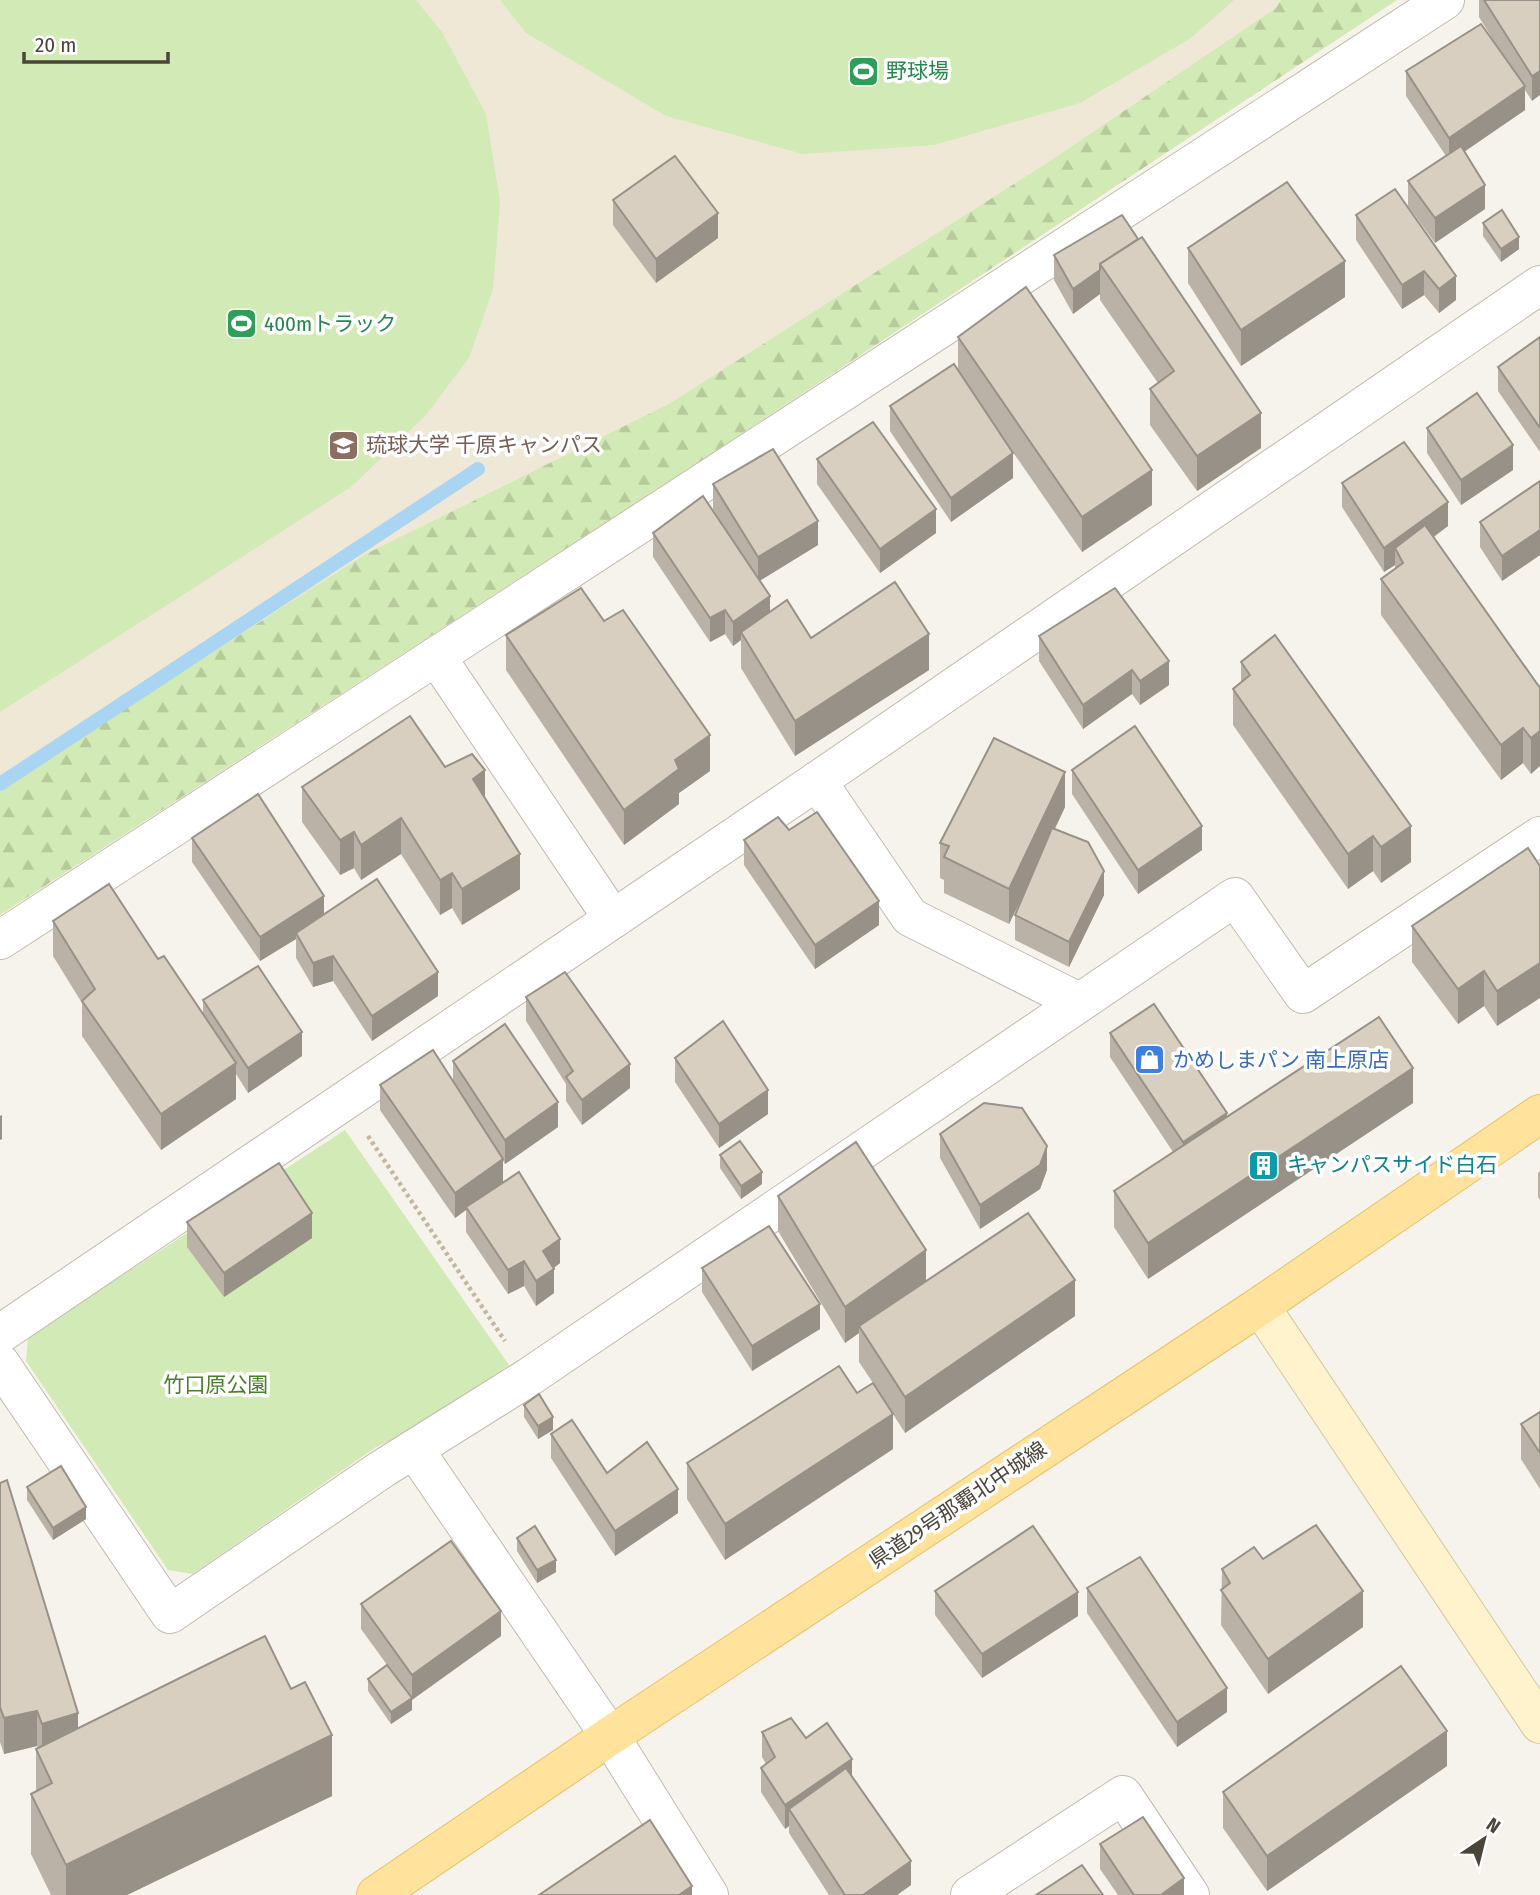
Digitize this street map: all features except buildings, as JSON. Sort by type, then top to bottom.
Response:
[{"type":"main road","name":"県道29号那覇北中城線","points":[[376,1895],[610,1736],[1260,1306],[1540,1114]]},
{"type":"street","points":[[0,940],[1445,0]]},
{"type":"street","points":[[0,1334],[817,781],[1540,285]]},
{"type":"street","points":[[436,656],[613,919]]},
{"type":"street","points":[[817,781],[910,918],[1079,1002]]},
{"type":"street","points":[[0,1363],[170,1614],[414,1450],[529,1377],[1235,897],[1303,994],[1540,836]]},
{"type":"street","points":[[1260,1306],[1540,1724]]},
{"type":"street","points":[[414,1450],[610,1736],[709,1895]]},
{"type":"street","points":[[970,1895],[1123,1796],[1191,1895]]},
{"type":"path","points":[[344,1101],[529,1377]]},
{"type":"shaded area","name":"琉球大学 千原キャンパス","points":[[0,0],[1370,0],[0,890]]},
{"type":"green space","name":"400mトラック","points":[[0,0],[416,0],[442,32],[486,114],[500,202],[493,289],[469,358],[425,416],[351,487],[0,712]]},
{"type":"green space","name":"野球場","points":[[500,0],[1234,0],[1191,38],[1080,103],[934,145],[803,154],[666,116],[526,33]]},
{"type":"green space","points":[[1281,0],[1397,0],[702,460],[0,915],[0,789],[364,555],[669,404],[1050,161],[1276,8]]},
{"type":"green space","name":"竹口原公園","points":[[345,1130],[509,1365],[424,1425],[376,1447],[193,1574],[168,1570],[26,1361],[28,1337]]},
{"type":"waterway","points":[[0,784],[478,469]]},
{"type":"place","name":"野球場","points":[[863,71]]},
{"type":"place","name":"400mトラック","points":[[241,324]]},
{"type":"place","name":"琉球大学 千原キャンパス","points":[[343,445]]},
{"type":"place","name":"かめしまパン 南上原店","points":[[1150,1060]]},
{"type":"place","name":"キャンパスサイド白石","points":[[1264,1165]]}]
